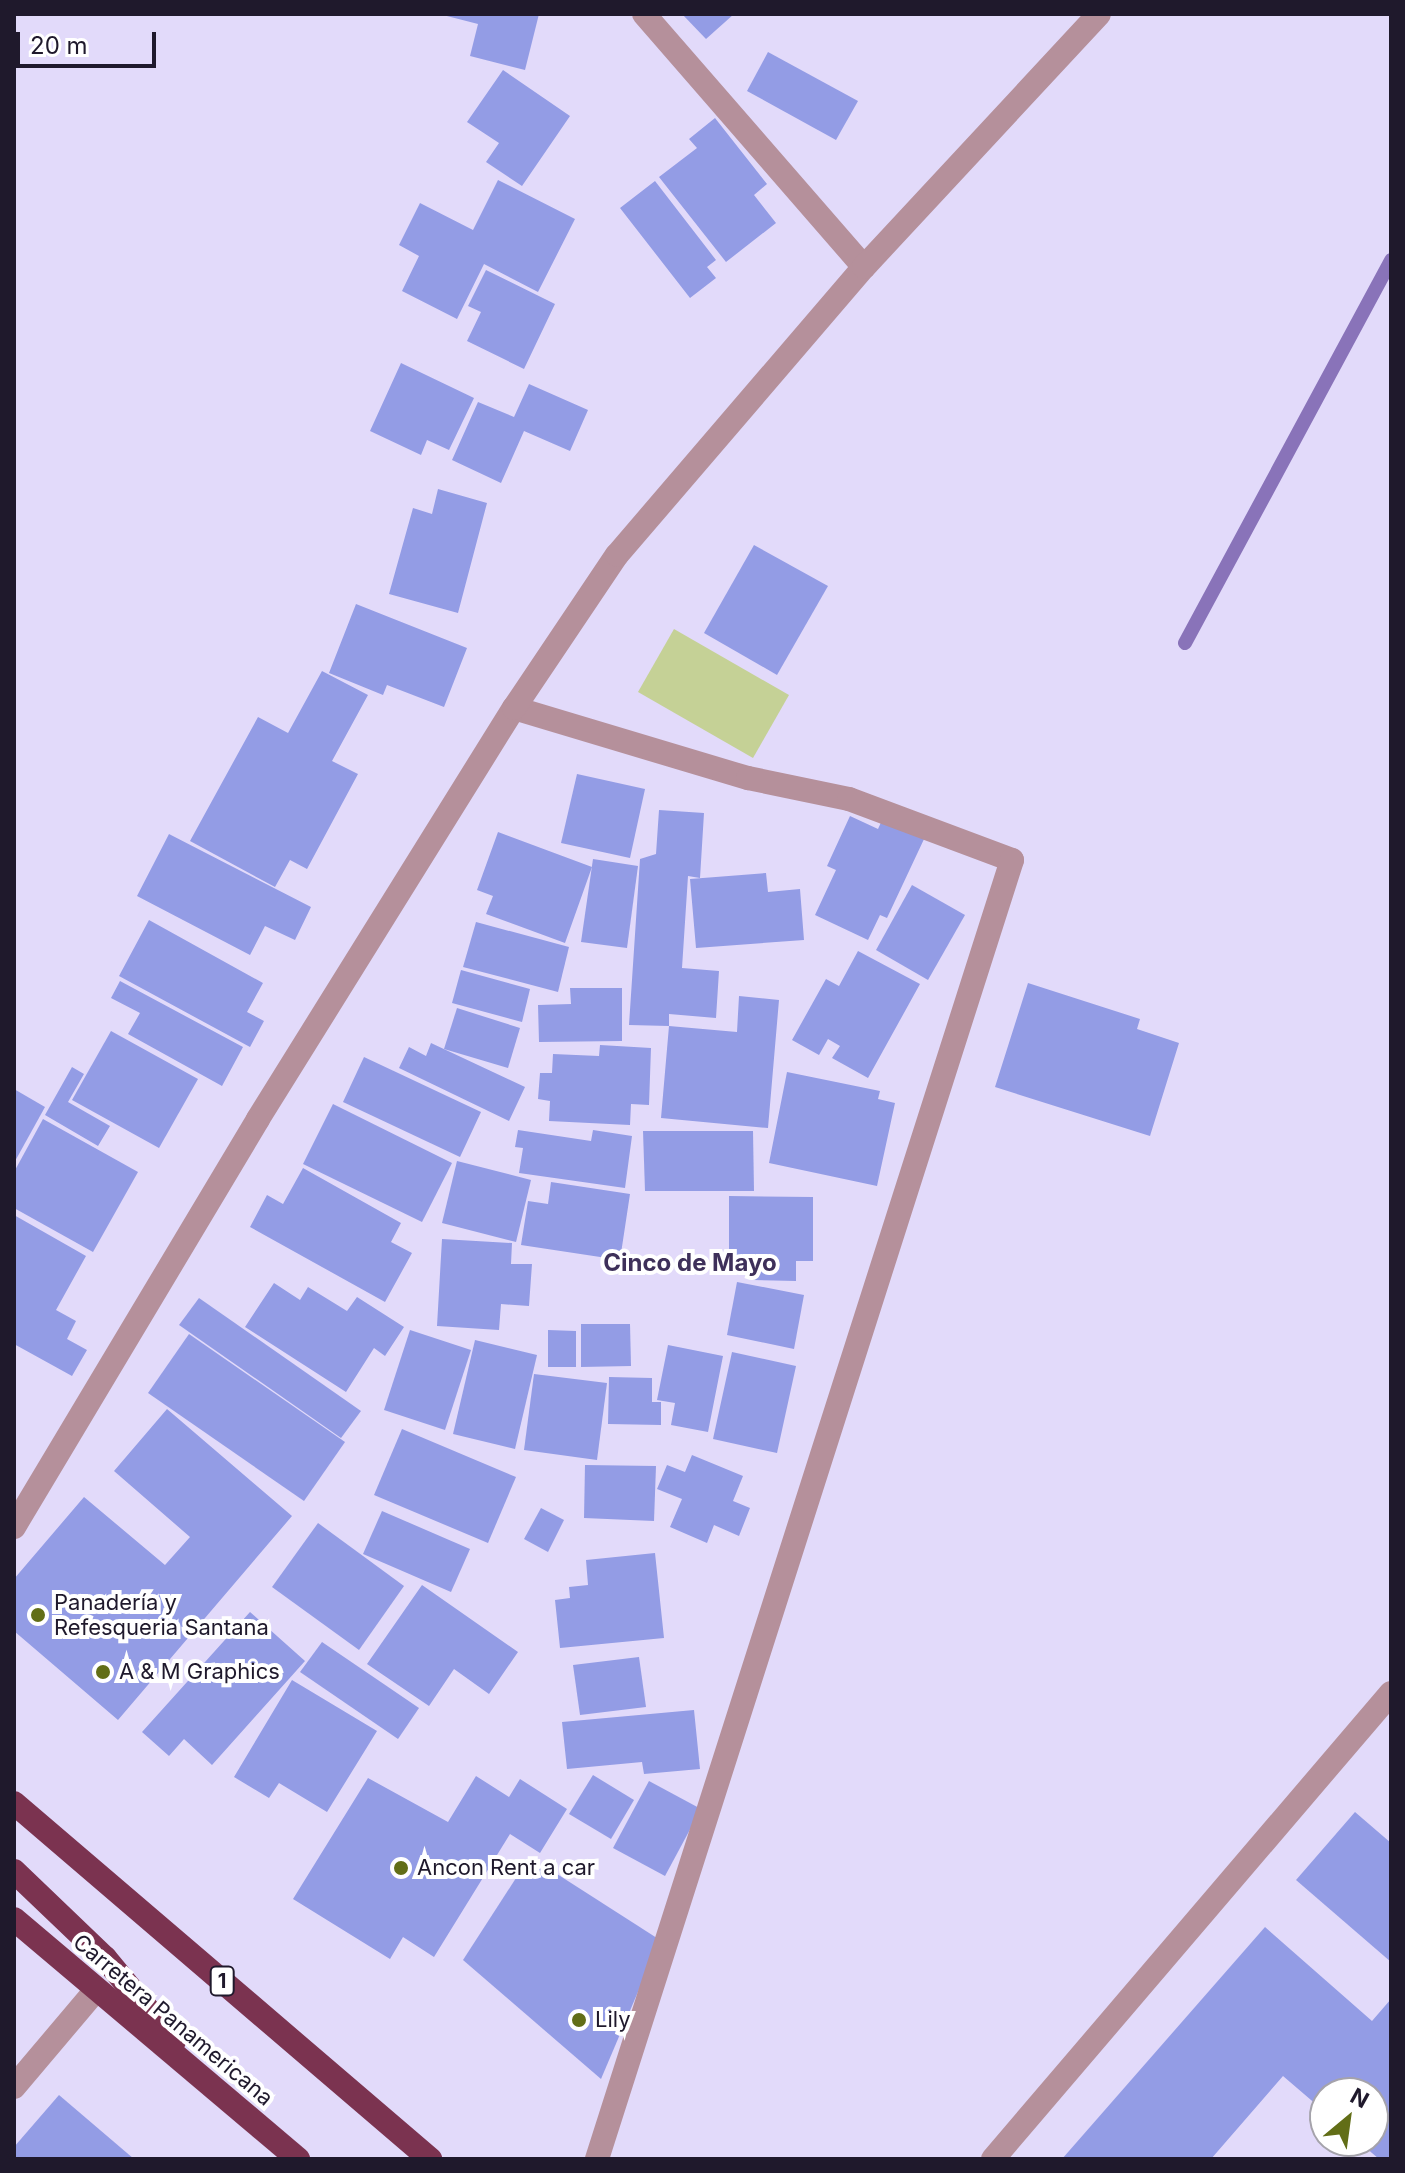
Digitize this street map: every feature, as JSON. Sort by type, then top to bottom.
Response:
[{"type":"highway","name":"1","points":[[14,1803],[430,2159]]},
{"type":"highway","points":[[14,1871],[105,1958],[212,2087]]},
{"type":"highway","name":"Carretera Panamericana","points":[[14,1919],[298,2159]]},
{"type":"street","points":[[644,14],[864,267]]},
{"type":"street","points":[[14,1527],[514,708],[617,555],[864,267],[1099,14]]},
{"type":"street","points":[[514,708],[748,778],[849,799],[1012,860],[597,2159]]},
{"type":"street","points":[[993,2159],[1391,1693]]},
{"type":"street","points":[[14,2087],[96,1990]]},
{"type":"green space","points":[[674,629],[789,695],[753,758],[638,692]]},
{"type":"building","points":[[539,14],[525,70],[470,56],[478,24],[443,15]]},
{"type":"building","points":[[682,14],[734,14],[706,39]]},
{"type":"building","points":[[768,52],[858,101],[836,140],[747,91]]},
{"type":"building","points":[[503,70],[570,116],[522,186],[486,162],[499,143],[467,122]]},
{"type":"building","points":[[715,118],[767,184],[754,195],[776,223],[726,262],[659,177],[697,148],[689,139]]},
{"type":"building","points":[[498,180],[575,219],[538,292],[484,264],[457,319],[402,291],[419,256],[399,245],[420,203],[473,230]]},
{"type":"building","points":[[655,181],[716,260],[707,267],[716,278],[690,298],[620,208]]},
{"type":"building","points":[[486,270],[555,304],[524,369],[467,341],[481,312],[468,306]]},
{"type":"building","points":[[401,363],[474,398],[449,450],[427,440],[421,455],[370,431]]},
{"type":"building","points":[[529,384],[588,410],[570,451],[524,431],[501,483],[452,460],[478,402],[514,417]]},
{"type":"building","points":[[438,489],[487,503],[458,613],[389,594],[413,508],[432,514]]},
{"type":"building","points":[[754,545],[828,586],[777,675],[704,633]]},
{"type":"building","points":[[356,604],[467,648],[444,707],[387,685],[383,695],[329,673]]},
{"type":"building","points":[[322,671],[368,695],[332,761],[358,774],[307,869],[290,860],[275,887],[190,841],[258,717],[288,733]]},
{"type":"building","points":[[577,774],[645,789],[630,858],[561,843]]},
{"type":"building","points":[[659,810],[704,813],[700,878],[688,876],[682,968],[719,971],[716,1018],[669,1014],[669,1026],[629,1025],[640,859],[656,854]]},
{"type":"building","points":[[850,816],[878,829],[883,818],[925,837],[887,918],[880,915],[868,940],[815,915],[836,870],[827,866]]},
{"type":"building","points":[[498,832],[592,867],[565,943],[486,914],[493,896],[477,890]]},
{"type":"building","points":[[169,834],[311,907],[295,940],[265,926],[250,955],[137,896]]},
{"type":"building","points":[[593,859],[638,866],[627,948],[581,942]]},
{"type":"building","points":[[766,873],[768,892],[800,889],[804,940],[696,948],[690,879]]},
{"type":"building","points":[[912,885],[965,915],[928,980],[876,950]]},
{"type":"building","points":[[149,920],[263,983],[247,1012],[264,1021],[250,1047],[119,976]]},
{"type":"building","points":[[476,922],[569,947],[558,992],[463,967]]},
{"type":"building","points":[[858,951],[920,984],[868,1078],[832,1058],[840,1046],[828,1039],[819,1055],[792,1040],[826,979],[839,986]]},
{"type":"building","points":[[461,970],[530,989],[522,1022],[452,1003]]},
{"type":"building","points":[[120,981],[243,1047],[222,1086],[128,1034],[140,1013],[111,998]]},
{"type":"building","points":[[1028,983],[1140,1019],[1137,1029],[1179,1043],[1150,1136],[995,1087]]},
{"type":"building","points":[[570,988],[622,988],[622,1041],[539,1042],[538,1005],[571,1004]]},
{"type":"building","points":[[739,996],[779,1000],[768,1128],[661,1118],[669,1026],[737,1032]]},
{"type":"building","points":[[457,1008],[520,1028],[508,1068],[444,1049]]},
{"type":"building","points":[[111,1031],[198,1079],[159,1148],[72,1100]]},
{"type":"building","points":[[431,1043],[525,1087],[509,1121],[399,1068],[409,1047],[426,1056]]},
{"type":"building","points":[[600,1045],[651,1048],[649,1105],[631,1104],[630,1125],[549,1121],[550,1101],[538,1099],[540,1073],[552,1073],[553,1054],[599,1056]]},
{"type":"building","points":[[364,1057],[481,1112],[460,1157],[343,1102]]},
{"type":"building","points":[[72,1067],[84,1074],[68,1102],[110,1126],[98,1146],[45,1115]]},
{"type":"building","points":[[787,1072],[880,1091],[878,1099],[895,1103],[877,1186],[769,1163]]},
{"type":"building","points":[[14,1089],[45,1107],[14,1163]]},
{"type":"building","points":[[333,1104],[452,1163],[422,1222],[303,1164]]},
{"type":"building","points":[[43,1119],[138,1172],[93,1252],[14,1208],[14,1172]]},
{"type":"building","points":[[518,1130],[591,1141],[593,1130],[632,1136],[625,1188],[519,1173],[523,1148],[515,1147]]},
{"type":"building","points":[[643,1131],[753,1131],[754,1191],[645,1191]]},
{"type":"building","points":[[457,1161],[531,1180],[516,1242],[442,1223]]},
{"type":"building","points":[[303,1168],[401,1223],[391,1242],[412,1253],[385,1302],[250,1227],[267,1195],[283,1204]]},
{"type":"building","points":[[551,1182],[630,1194],[620,1260],[521,1245],[528,1201],[548,1204]]},
{"type":"building","points":[[729,1196],[813,1197],[813,1261],[796,1261],[796,1281],[753,1280],[753,1259],[729,1258]]},
{"type":"building","points":[[14,1215],[86,1256],[56,1310],[76,1321],[67,1339],[87,1350],[72,1376],[14,1344]]},
{"type":"building","points":[[442,1239],[512,1243],[511,1264],[532,1264],[529,1306],[501,1304],[499,1330],[437,1326]]},
{"type":"building","points":[[737,1282],[804,1295],[794,1349],[727,1335]]},
{"type":"building","points":[[274,1283],[300,1300],[308,1287],[347,1311],[357,1297],[404,1327],[385,1356],[374,1348],[346,1392],[245,1327]]},
{"type":"building","points":[[199,1298],[361,1411],[341,1438],[179,1325]]},
{"type":"building","points":[[581,1324],[630,1324],[631,1366],[581,1367]]},
{"type":"building","points":[[410,1330],[471,1350],[445,1430],[384,1410]]},
{"type":"building","points":[[548,1330],[576,1331],[576,1367],[548,1367]]},
{"type":"building","points":[[189,1334],[345,1442],[304,1501],[148,1393]]},
{"type":"building","points":[[475,1340],[537,1355],[515,1449],[453,1434]]},
{"type":"building","points":[[668,1345],[723,1356],[708,1432],[671,1425],[675,1403],[657,1400]]},
{"type":"building","points":[[732,1352],[796,1366],[777,1453],[713,1439]]},
{"type":"building","points":[[534,1374],[607,1383],[597,1460],[524,1450]]},
{"type":"building","points":[[609,1377],[652,1378],[652,1402],[661,1402],[661,1425],[608,1424]]},
{"type":"building","points":[[167,1409],[292,1516],[118,1720],[14,1631],[14,1579],[84,1497],[165,1565],[190,1537],[114,1471]]},
{"type":"building","points":[[402,1429],[516,1477],[488,1543],[374,1495]]},
{"type":"building","points":[[692,1455],[743,1476],[733,1501],[750,1508],[739,1536],[714,1525],[707,1543],[670,1527],[682,1499],[657,1489],[667,1465],[685,1472]]},
{"type":"building","points":[[585,1465],[656,1466],[654,1521],[584,1518]]},
{"type":"building","points":[[541,1508],[564,1520],[548,1552],[524,1539]]},
{"type":"building","points":[[382,1511],[470,1549],[451,1592],[363,1554]]},
{"type":"building","points":[[318,1523],[404,1586],[359,1650],[272,1587]]},
{"type":"building","points":[[655,1553],[664,1638],[560,1648],[555,1600],[570,1598],[569,1587],[588,1585],[586,1560]]},
{"type":"building","points":[[422,1585],[518,1652],[489,1694],[454,1669],[429,1706],[367,1664]]},
{"type":"building","points":[[250,1612],[305,1661],[212,1765],[184,1739],[169,1756],[142,1732]]},
{"type":"building","points":[[322,1642],[419,1708],[398,1739],[300,1672]]},
{"type":"building","points":[[639,1657],[646,1707],[580,1715],[573,1665]]},
{"type":"building","points":[[292,1680],[377,1731],[327,1812],[279,1783],[269,1798],[234,1777]]},
{"type":"building","points":[[694,1710],[700,1769],[644,1774],[642,1762],[567,1769],[562,1722]]},
{"type":"building","points":[[593,1775],[634,1800],[611,1839],[569,1814]]},
{"type":"building","name":"Ancon Rent a car","points":[[476,1776],[509,1797],[520,1779],[567,1809],[540,1853],[510,1834],[434,1957],[403,1937],[390,1959],[293,1899],[368,1778],[448,1822]]},
{"type":"building","points":[[649,1781],[701,1809],[665,1876],[613,1848]]},
{"type":"building","points":[[1355,1812],[1391,1843],[1391,1962],[1296,1880]]},
{"type":"building","name":"Lily","points":[[543,1865],[660,1940],[601,2079],[463,1960],[516,1878]]},
{"type":"building","points":[[1265,1927],[1372,2021],[1391,1999],[1391,2159],[1377,2157],[1389,2157],[1389,2077],[1309,2077],[1309,2098],[1283,2076],[1211,2159],[1062,2159]]},
{"type":"building","points":[[59,2095],[134,2159],[14,2159],[14,2147]]},
{"type":"waterway","points":[[1185,643],[1391,260]]},
{"type":"place","name":"Panadería y Refesqueria Santana","points":[[38,1615]]},
{"type":"place","name":"A & M Graphics","points":[[103,1672]]},
{"type":"place","name":"Ancon Rent a car","points":[[401,1868]]},
{"type":"place","name":"Lily","points":[[579,2020]]},
{"type":"district","name":"Cinco de Mayo","points":[[690,1263]]}]
